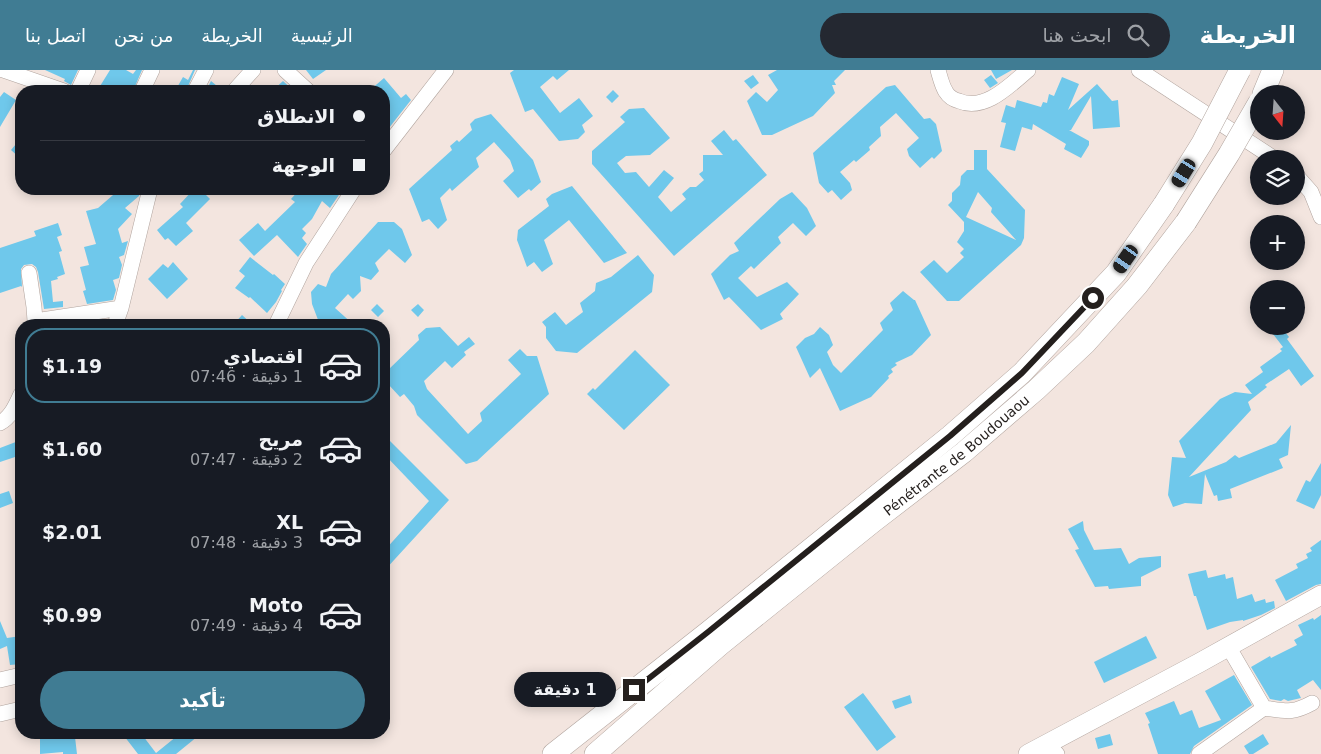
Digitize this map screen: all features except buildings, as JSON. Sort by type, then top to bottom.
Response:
[{"type":"highway","name":"Pénétrante de Boudouaou","points":[[595,754],[868,515],[950,436],[1022,373],[1116,273],[1164,204],[1202,143],[1240,70]]},
{"type":"highway","points":[[1267,85],[1273,70]]},
{"type":"highway","name":"Pénétrante de Boudouaou","points":[[553,754],[708,632],[868,515],[964,452],[1036,390],[1086,343],[1137,286],[1186,222],[1250,118]]},
{"type":"main road","points":[[1028,754],[1053,748],[1228,646],[1321,595]]},
{"type":"street","points":[[3,70],[30,74],[52,85]]},
{"type":"street","points":[[81,85],[88,70]]},
{"type":"street","points":[[145,85],[152,70]]},
{"type":"street","points":[[198,85],[206,70]]},
{"type":"street","points":[[239,85],[253,70]]},
{"type":"street","points":[[284,70],[301,85]]},
{"type":"street","points":[[390,142],[446,70]]},
{"type":"street","points":[[938,70],[946,92],[956,100],[969,104],[999,94],[1028,70]]},
{"type":"street","points":[[1139,70],[1261,150]]},
{"type":"street","points":[[1305,185],[1311,192],[1321,218]]},
{"type":"street","points":[[117,319],[149,195]]},
{"type":"street","points":[[279,319],[306,263],[350,195]]},
{"type":"street","points":[[29,273],[34,319]]},
{"type":"street","points":[[57,319],[121,308]]},
{"type":"street","points":[[0,422],[6,419],[15,407]]},
{"type":"street","points":[[1228,646],[1264,708]]},
{"type":"street","points":[[0,680],[15,676]]},
{"type":"street","points":[[1199,754],[1264,708],[1288,712],[1298,710],[1312,703]]},
{"type":"street","points":[[0,714],[15,710]]},
{"type":"route","points":[[634,690],[950,436],[1022,373],[1093,298]]}]
